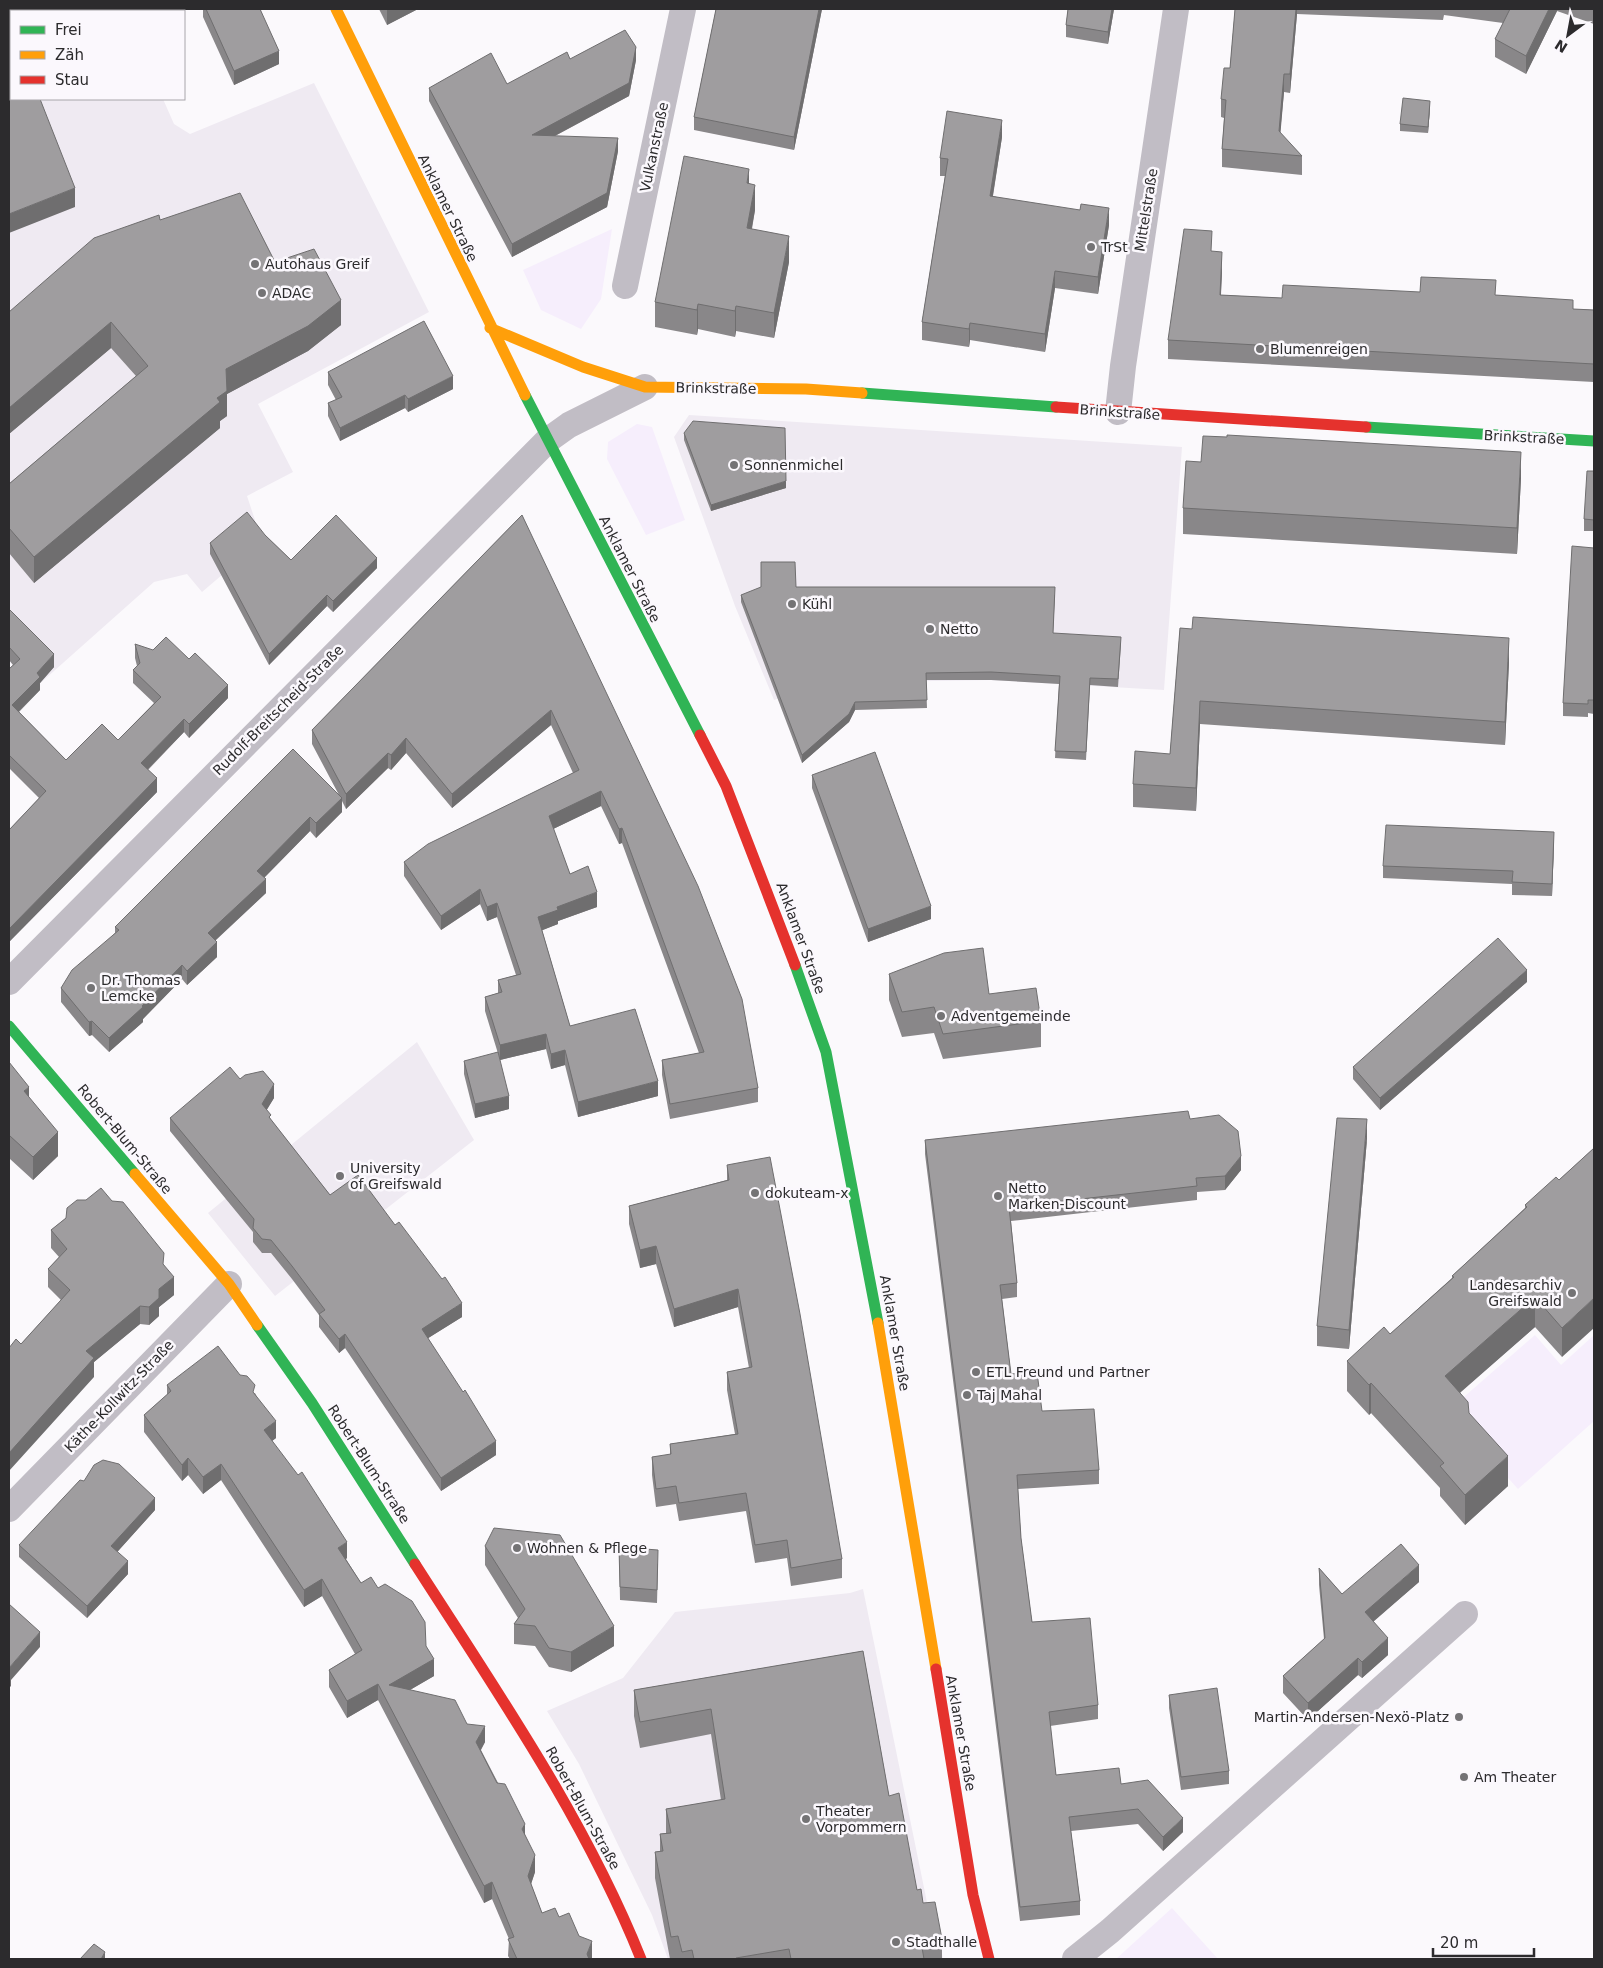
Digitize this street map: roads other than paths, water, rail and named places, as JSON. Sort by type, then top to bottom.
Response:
[{"type":"street","name":"Anklamer Straße","points":[[336,9],[490,328],[726,786],[774,906],[826,1052],[874,1297],[973,1895],[989,1959]]},
{"type":"street","name":"Vulkanstraße","points":[[624,286],[683,9]]},
{"type":"street","name":"Mittelstraße","points":[[1118,412],[1123,366],[1176,9]]},
{"type":"street","name":"Brinkstraße","points":[[490,328],[583,366],[645,388],[806,390],[1118,412],[1594,440]]},
{"type":"street","name":"Brinkstraße","points":[[548,440],[569,425],[645,388]]},
{"type":"street","name":"Rudolf-Breitscheid-Straße","points":[[9,982],[548,440]]},
{"type":"street","name":"Robert-Blum-Straße","points":[[9,1026],[229,1284],[312,1403],[556,1785],[618,1902],[641,1959]]},
{"type":"street","name":"Käthe-Kollwitz-Straße","points":[[9,1509],[229,1284]]},
{"type":"street","points":[[1074,1959],[1110,1931],[1465,1614]]},
{"type":"place","name":"TrSt","points":[[1091,247]]},
{"type":"place","name":"Autohaus Greif","points":[[255,264]]},
{"type":"place","name":"ADAC","points":[[262,293]]},
{"type":"place","name":"Blumenreigen","points":[[1260,349]]},
{"type":"place","name":"Sonnenmichel","points":[[734,465]]},
{"type":"place","name":"Kühl","points":[[792,604]]},
{"type":"place","name":"Netto","points":[[930,629]]},
{"type":"place","name":"Dr. Thomas Lemcke","points":[[91,988]]},
{"type":"place","name":"Adventgemeinde","points":[[941,1016]]},
{"type":"place","name":"University of Greifswald","points":[[340,1176]]},
{"type":"place","name":"dokuteam-x","points":[[755,1193]]},
{"type":"place","name":"Netto Marken-Discount","points":[[998,1196]]},
{"type":"place","name":"Landesarchiv Greifswald","points":[[1572,1293]]},
{"type":"place","name":"ETL Freund und Partner","points":[[976,1372]]},
{"type":"place","name":"Taj Mahal","points":[[967,1395]]},
{"type":"place","name":"Wohnen & Pflege","points":[[517,1548]]},
{"type":"place","name":"Martin-Andersen-Nexö-Platz","points":[[1459,1717]]},
{"type":"place","name":"Am Theater","points":[[1464,1777]]},
{"type":"place","name":"Theater Vorpommern","points":[[806,1819]]},
{"type":"place","name":"Stadthalle","points":[[896,1942]]}]
